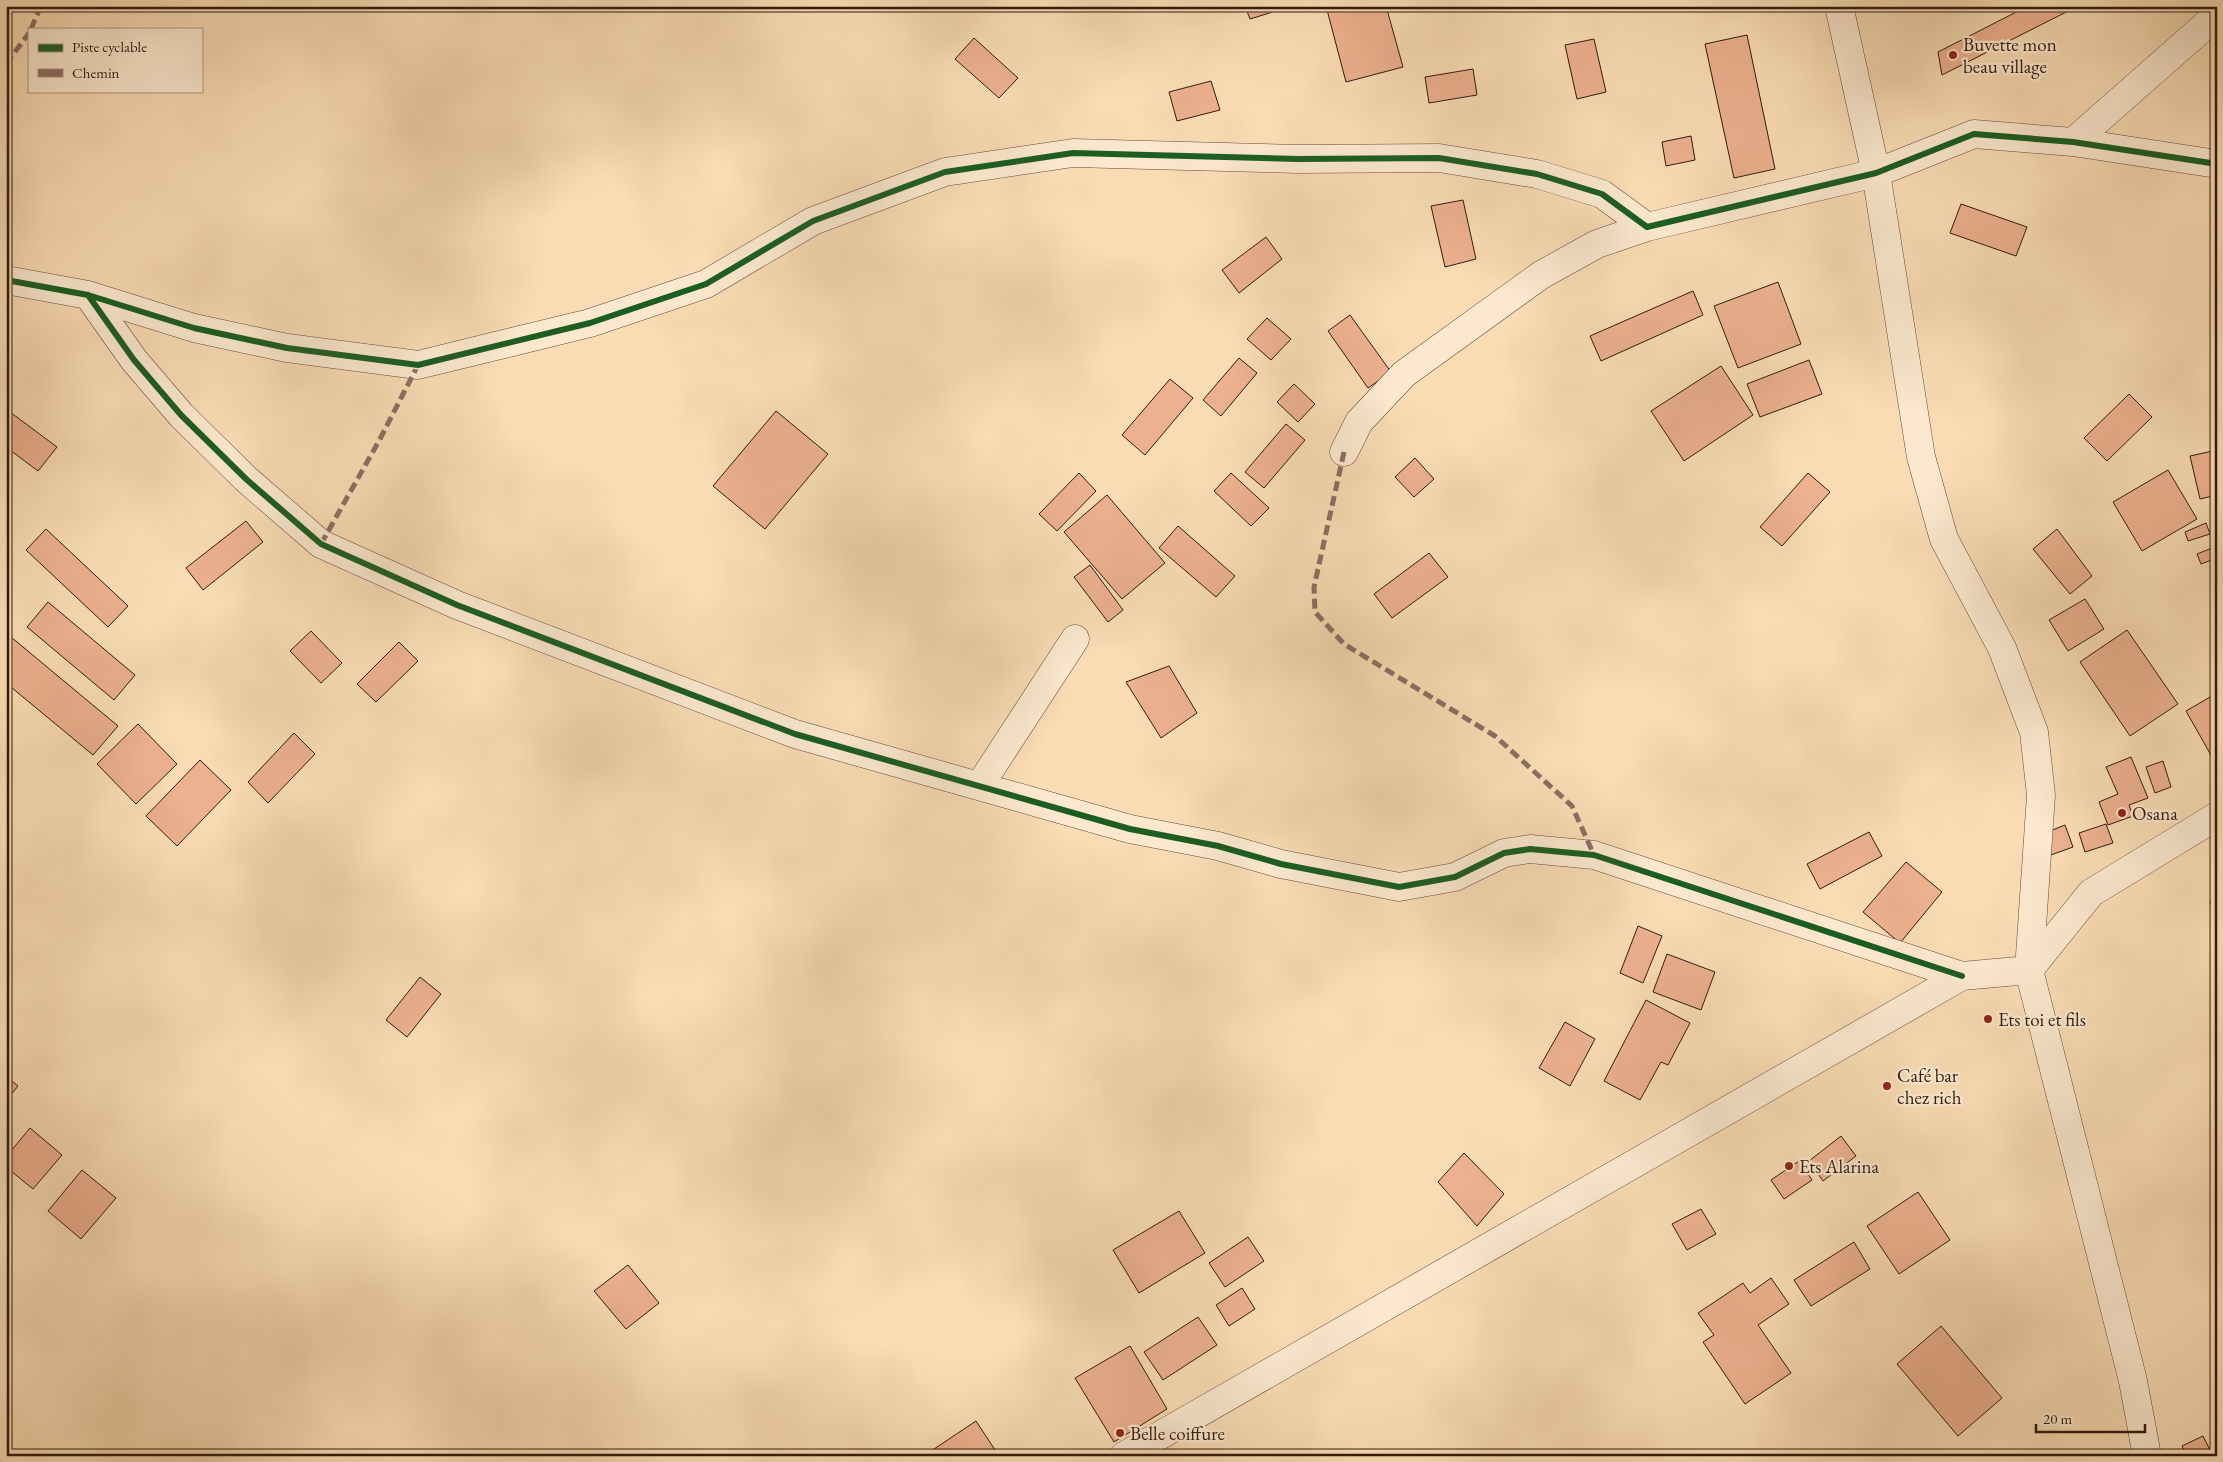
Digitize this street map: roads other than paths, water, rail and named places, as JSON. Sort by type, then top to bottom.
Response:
[{"type":"street","points":[[1839,6],[1876,173],[1921,457],[1944,540],[2002,648],[2034,732],[2040,796],[2029,970],[2133,1380],[2147,1456]]},
{"type":"street","points":[[2073,142],[2217,15]]},
{"type":"street","points":[[1344,452],[1359,422],[1404,374],[1541,275],[1597,244],[1648,227],[1876,173],[1974,134],[2073,142],[2217,164]]},
{"type":"street","points":[[6,280],[88,295],[194,328],[278,346],[418,365],[590,323],[706,284],[813,221],[945,172],[1073,153],[1298,159],[1439,158],[1537,174],[1602,194],[1648,227]]},
{"type":"street","points":[[88,295],[134,360],[181,416],[246,479],[321,544],[456,605],[795,734],[1130,829],[1218,846],[1282,864],[1399,887],[1455,877],[1504,853],[1530,849],[1594,855],[1962,976],[2029,970],[2091,893],[2217,816]]},
{"type":"street","points":[[980,785],[1075,639]]},
{"type":"street","points":[[1124,1456],[1962,976]]},
{"type":"place","name":"Buvette mon beau village","points":[[1953,55]]},
{"type":"place","name":"Osana","points":[[2122,813]]},
{"type":"place","name":"Ets toi et fils","points":[[1988,1019]]},
{"type":"place","name":"Café bar chez rich","points":[[1887,1086]]},
{"type":"place","name":"Ets Alarina","points":[[1789,1166]]},
{"type":"place","name":"Belle coiffure","points":[[1120,1433]]}]
